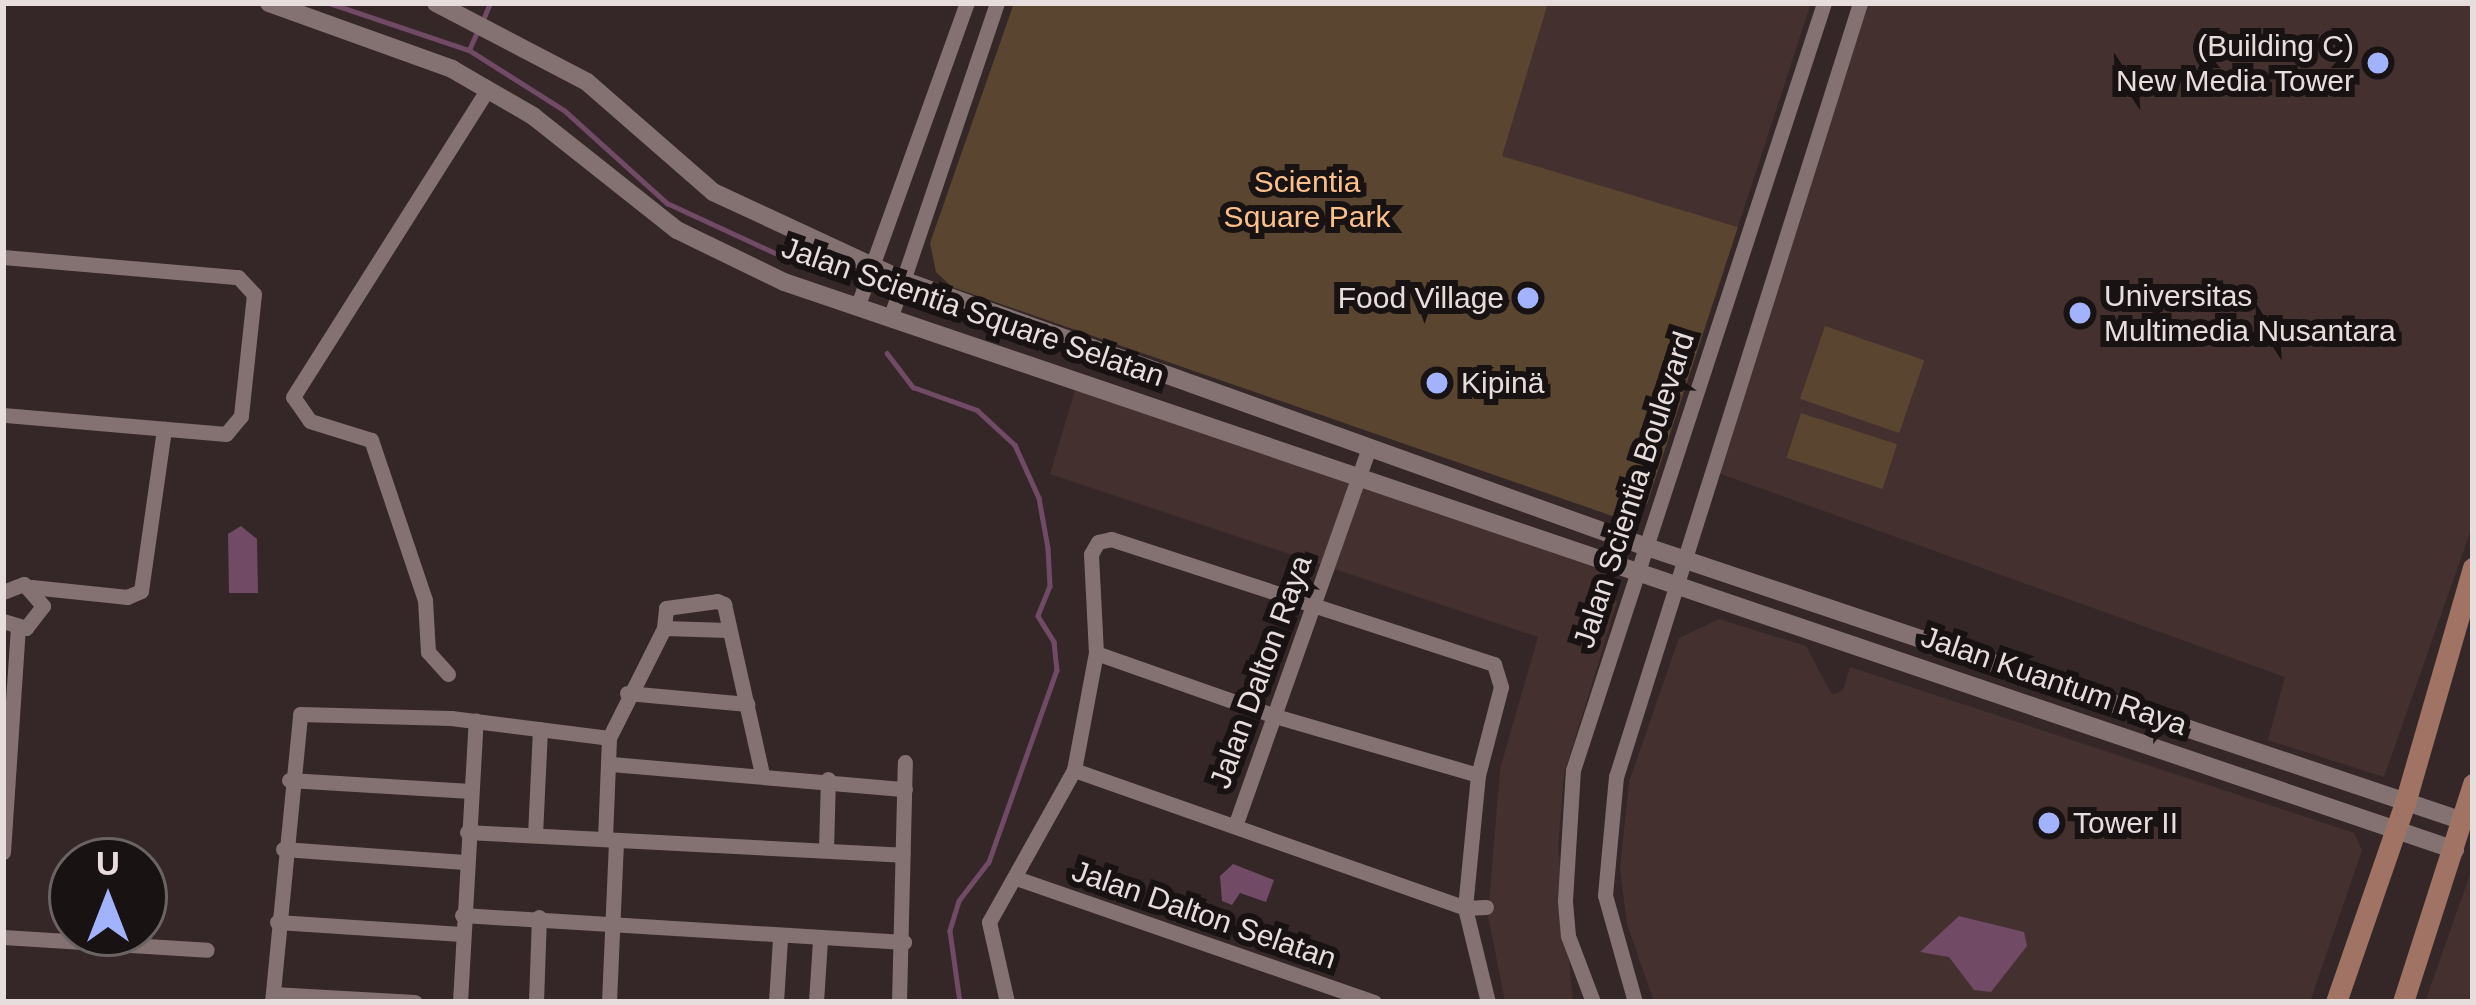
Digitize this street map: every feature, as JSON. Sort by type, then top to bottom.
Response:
[{"type":"main road","points":[[2336,1002],[2405,802],[2473,568]]},
{"type":"main road","points":[[2403,1002],[2473,784]]},
{"type":"street","name":"Jalan Scientia Square Selatan","points":[[268,3],[377,38],[488,89],[533,116],[676,230],[784,282],[1634,569]]},
{"type":"street","name":"Jalan Scientia Square Selatan","points":[[436,3],[587,82],[713,192],[872,266],[1682,558]]},
{"type":"street","points":[[858,305],[967,3]]},
{"type":"street","points":[[891,316],[997,3]]},
{"type":"street","name":"Jalan Scientia Boulevard","points":[[1593,1002],[1568,936],[1563,837],[1573,770],[1634,569],[1824,3]]},
{"type":"street","points":[[1611,1002],[1633,997],[1605,895],[1616,777],[1860,3]]},
{"type":"street","points":[[448,674],[428,652],[425,600],[378,452],[361,434],[310,421],[292,397],[488,89]]},
{"type":"street","points":[[3,256],[238,277],[254,294],[241,416],[226,434],[3,415]]},
{"type":"street","points":[[3,591],[32,587],[127,597],[141,591],[164,429]]},
{"type":"street","name":"Jalan Dalton Raya","points":[[1235,826],[1370,447]]},
{"type":"street","points":[[1009,1001],[989,922],[1075,770],[1096,652],[1091,554],[1112,539],[1494,664],[1501,687],[1478,775],[1466,908],[1488,1002]]},
{"type":"street","name":"Jalan Kuantum Raya","points":[[1682,558],[2463,821]]},
{"type":"street","name":"Jalan Kuantum Raya","points":[[1634,569],[2455,850]]},
{"type":"street","points":[[3,852],[11,625],[42,613],[32,587]]},
{"type":"street","points":[[609,1002],[613,921],[609,738],[627,693],[664,628],[666,608],[717,601],[762,774]]},
{"type":"street","points":[[664,628],[728,629]]},
{"type":"street","points":[[1096,652],[1275,716],[1478,775]]},
{"type":"street","points":[[627,693],[747,704]]},
{"type":"street","points":[[415,1002],[272,998],[289,779],[302,713],[476,720],[609,738]]},
{"type":"street","points":[[460,1002],[476,720]]},
{"type":"street","points":[[536,835],[540,729]]},
{"type":"street","points":[[899,1002],[905,762]]},
{"type":"street","points":[[611,764],[904,789]]},
{"type":"street","points":[[1075,770],[1466,908],[1486,907]]},
{"type":"street","points":[[289,779],[471,790]]},
{"type":"street","points":[[826,849],[828,779]]},
{"type":"street","points":[[467,832],[902,855]]},
{"type":"street","points":[[283,848],[465,862]]},
{"type":"street","name":"Jalan Dalton Selatan","points":[[1016,878],[1374,1002]]},
{"type":"street","points":[[462,915],[904,942]]},
{"type":"street","points":[[536,1002],[539,917]]},
{"type":"street","points":[[277,922],[462,934]]},
{"type":"street","points":[[3,937],[207,950]]},
{"type":"street","points":[[776,1002],[780,938]]},
{"type":"street","points":[[815,1002],[820,940]]},
{"type":"shaded area","points":[[1548,3],[1811,3],[1738,227],[1501,156]]},
{"type":"shaded area","name":"Universitas Multimedia Nusantara","points":[[1867,3],[2473,3],[2473,524],[2384,777],[2268,740],[2285,677],[1710,470]]},
{"type":"shaded area","points":[[1076,387],[1603,570],[1617,603],[1564,774],[1558,847],[1573,1002],[1505,1002],[1488,915],[1500,769],[1538,637],[1050,474]]},
{"type":"shaded area","points":[[241,526],[257,539],[258,593],[229,593],[228,534]]},
{"type":"shaded area","points":[[1719,619],[1806,646],[1832,695],[1843,690],[1850,667],[2354,833],[2362,850],[2310,1002],[1654,1002],[1627,924],[1620,868],[1629,782],[1679,638]]},
{"type":"shaded area","points":[[1233,864],[1274,880],[1266,902],[1240,893],[1232,905],[1222,901],[1220,876]]},
{"type":"shaded area","points":[[2473,866],[2473,1002],[2425,1002]]},
{"type":"shaded area","points":[[1959,916],[2024,932],[2027,946],[1991,992],[1974,990],[1949,957],[1920,952]]},
{"type":"green space","name":"Scientia Square Park","points":[[1014,3],[1548,3],[1502,156],[1738,227],[1647,504],[1621,519],[952,287],[936,272],[930,243]]},
{"type":"green space","points":[[1825,326],[1924,360],[1899,433],[1800,399]]},
{"type":"green space","points":[[1801,413],[1897,444],[1883,489],[1786,458]]},
{"type":"waterway","points":[[329,3],[469,50],[564,110],[667,203],[810,269]]},
{"type":"waterway","points":[[483,20],[490,3]]},
{"type":"waterway","points":[[469,50],[478,30]]},
{"type":"waterway","points":[[887,353],[913,387],[977,410],[1015,445],[1039,498],[1048,548],[1050,586],[1038,616],[1054,642],[1057,670],[989,862],[959,901],[950,931],[960,1002]]},
{"type":"place","name":"(Building C) New Media Tower","points":[[2378,63]]},
{"type":"place","name":"Food Village","points":[[1528,298]]},
{"type":"place","name":"Universitas Multimedia Nusantara","points":[[2080,313]]},
{"type":"place","name":"Kipinä","points":[[1437,383]]},
{"type":"place","name":"Tower II","points":[[2049,823]]}]
